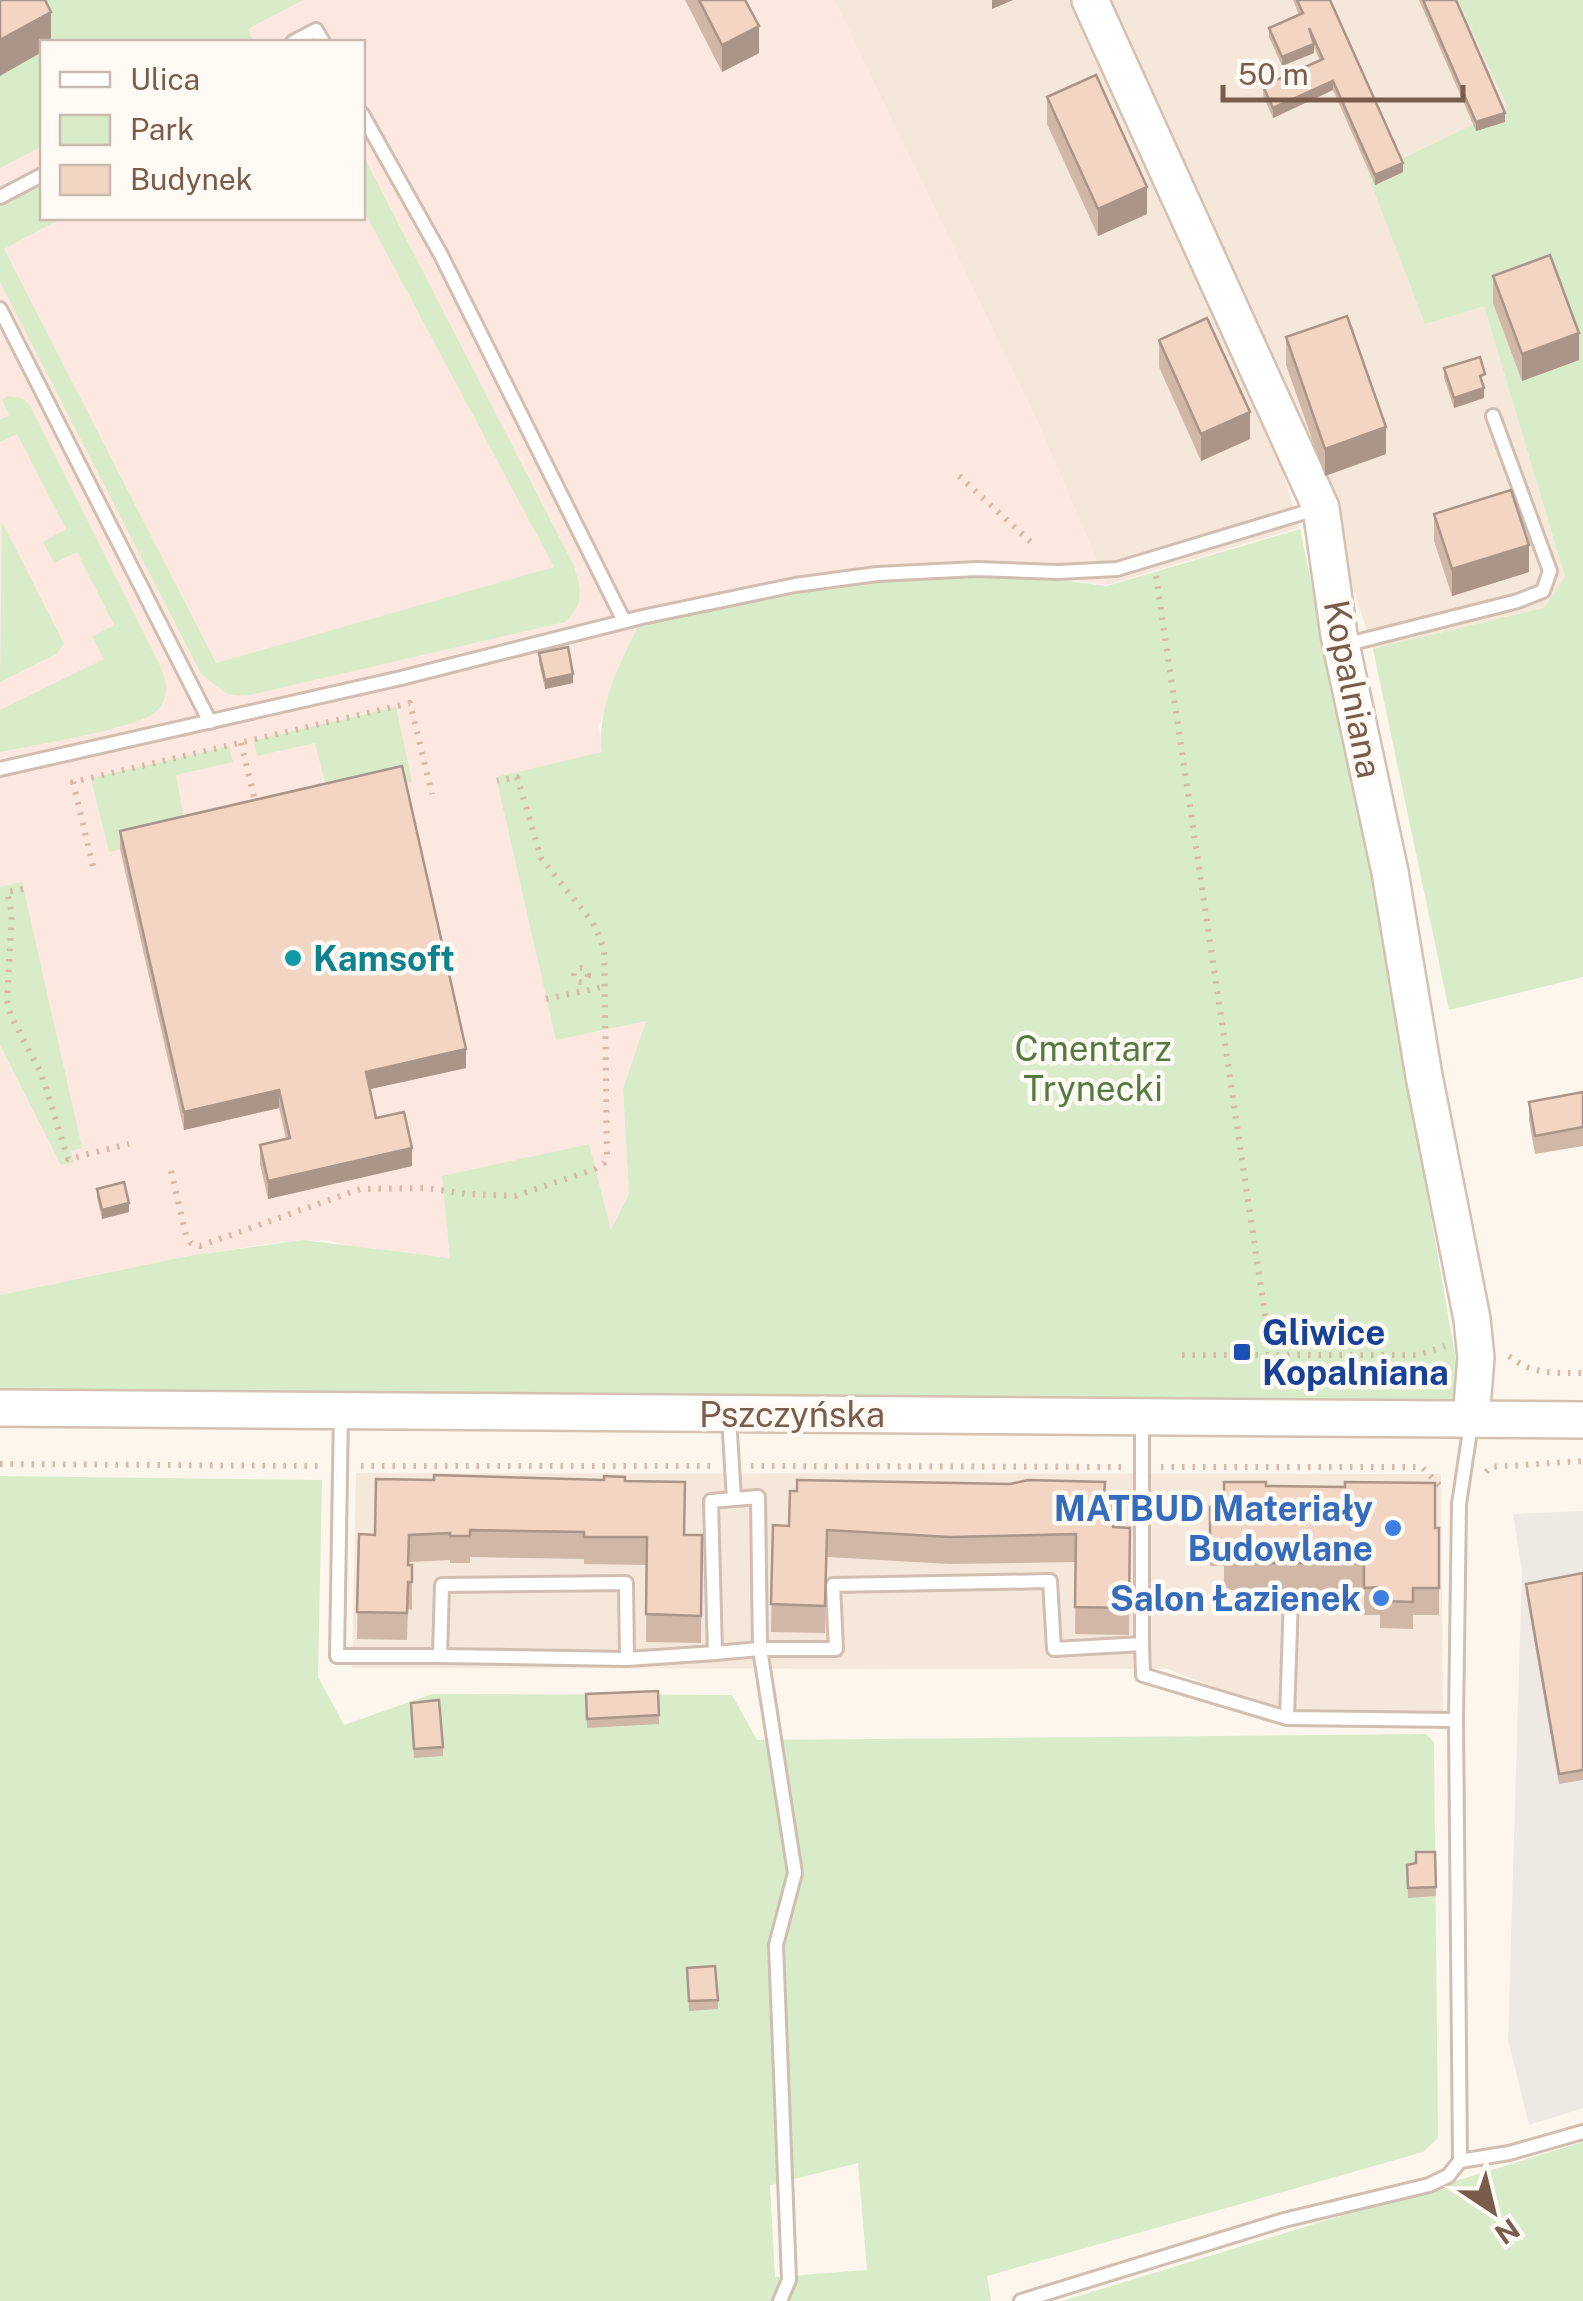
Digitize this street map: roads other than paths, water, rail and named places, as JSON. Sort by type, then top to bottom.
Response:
[{"type":"main road","name":"Kopalniana","points":[[1090,0],[1321,508],[1342,645],[1390,872],[1424,1076],[1465,1280],[1476,1358],[1472,1419]]},
{"type":"main road","name":"Pszczyńska","points":[[0,1408],[1583,1420]]},
{"type":"lane","points":[[297,40],[316,30],[321,40]]},
{"type":"lane","points":[[365,119],[441,254],[624,622]]},
{"type":"lane","points":[[0,197],[40,175]]},
{"type":"lane","points":[[0,309],[210,722]]},
{"type":"lane","points":[[1342,645],[1518,601],[1543,591],[1550,571],[1493,416]]},
{"type":"lane","points":[[0,769],[795,585],[877,574],[1116,569],[1321,508]]},
{"type":"lane","points":[[341,1410],[337,1656],[627,1659],[760,1649],[836,1649],[833,1585],[1050,1581],[1054,1649],[1142,1644]]},
{"type":"lane","points":[[728,1414],[734,1499]]},
{"type":"lane","points":[[1142,1417],[1143,1675],[1288,1718],[1456,1720]]},
{"type":"lane","points":[[1021,2301],[1284,2220],[1429,2185],[1448,2176],[1460,2161],[1456,1720],[1459,1490],[1472,1419]]},
{"type":"lane","points":[[716,1652],[711,1501],[758,1497],[760,1649],[795,1873],[776,1945],[789,2280],[780,2301]]},
{"type":"lane","points":[[440,1656],[442,1585],[626,1583],[627,1659]]},
{"type":"lane","points":[[1288,1718],[1291,1596]]},
{"type":"lane","points":[[1460,2161],[1583,2132]]},
{"type":"place","name":"Kamsoft","points":[[293,958]]},
{"type":"place","name":"Gliwice Kopalniana","points":[[1242,1352]]},
{"type":"place","name":"MATBUD Materiały Budowlane","points":[[1393,1528]]},
{"type":"place","name":"Salon Łazienek","points":[[1381,1598]]},
{"type":"park label","name":"Cmentarz Trynecki","points":[[1093,1068]]}]
